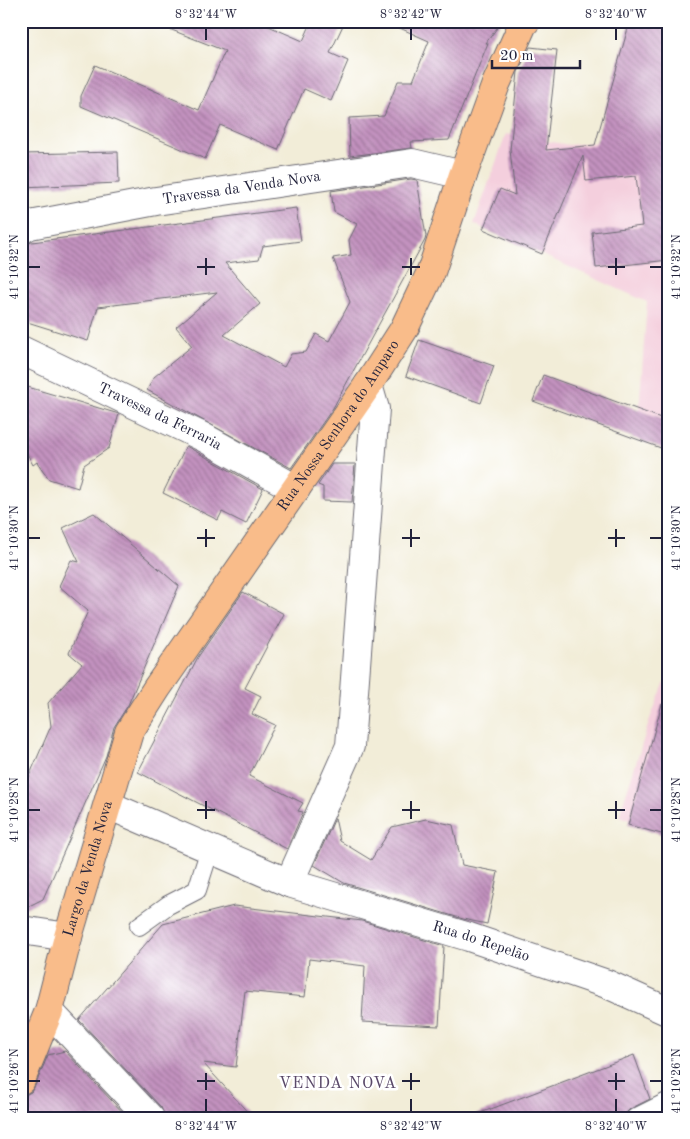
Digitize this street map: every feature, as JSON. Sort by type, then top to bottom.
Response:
[{"type":"main road","name":"Rua Nossa Senhora do Amparo","points":[[108,805],[129,732],[162,680],[368,385],[404,329],[431,272],[496,84],[526,21]]},
{"type":"main road","name":"Largo da Venda Nova","points":[[21,1080],[49,1011],[68,937],[108,805]]},
{"type":"street","name":"Travessa da Venda Nova","points":[[21,230],[30,225],[156,201],[412,163],[463,175]]},
{"type":"street","name":"Travessa da Ferraria","points":[[21,350],[203,437],[296,489]]},
{"type":"street","points":[[289,883],[350,746],[375,409],[368,385]]},
{"type":"street","name":"Largo da Venda Nova","points":[[108,805],[289,883]]},
{"type":"street","name":"Rua do Repelão","points":[[289,883],[469,937],[580,974],[669,1012]]},
{"type":"street","points":[[21,930],[68,937]]},
{"type":"street","points":[[49,1011],[150,1118]]},
{"type":"lane","points":[[139,926],[168,905],[197,890],[210,849]]},
{"type":"lane","points":[[635,1118],[669,1101]]},
{"type":"shaded area","points":[[669,100],[669,423],[639,411],[647,302],[474,224],[506,134],[569,145],[656,136]]},
{"type":"shaded area","points":[[669,672],[669,833],[619,816],[651,716]]},
{"type":"building","points":[[154,21],[257,21],[303,41],[312,21],[345,21],[330,53],[348,61],[331,101],[304,89],[278,150],[220,125],[205,159],[81,106],[81,96],[95,65],[199,110],[225,51],[154,23]]},
{"type":"building","points":[[384,21],[502,21],[486,43],[488,43],[449,140],[411,142],[412,148],[350,156],[349,118],[384,116],[398,81],[413,81],[429,41]]},
{"type":"building","points":[[630,21],[669,21],[669,260],[596,268],[592,232],[642,226],[636,176],[586,181],[583,156],[542,254],[483,229],[500,189],[515,195],[510,150],[518,72],[530,47],[557,50],[546,150],[595,145]]},
{"type":"building","points":[[118,152],[119,183],[21,187],[21,154]]},
{"type":"building","points":[[411,179],[417,180],[426,236],[425,240],[333,408],[291,468],[147,390],[154,377],[192,346],[176,327],[217,292],[98,307],[88,341],[21,320],[21,246],[32,242],[296,208],[301,241],[263,246],[259,259],[225,263],[260,304],[224,335],[284,367],[291,354],[306,352],[316,334],[329,341],[350,302],[333,258],[351,255],[349,240],[357,224],[334,212],[331,191]]},
{"type":"building","points":[[419,340],[494,366],[481,403],[406,376]]},
{"type":"building","points":[[543,375],[669,421],[669,451],[533,401]]},
{"type":"building","points":[[21,385],[119,414],[109,448],[84,465],[78,488],[49,479],[37,462],[33,465],[21,442]]},
{"type":"building","points":[[186,446],[263,489],[246,524],[222,512],[218,520],[163,493]]},
{"type":"building","points":[[332,464],[355,464],[352,502],[323,501],[323,487],[318,485]]},
{"type":"building","points":[[94,513],[179,586],[128,705],[114,727],[106,756],[43,899],[21,910],[21,795],[51,726],[48,703],[82,664],[69,653],[88,611],[59,586],[71,560],[79,562],[63,528]]},
{"type":"building","points":[[243,592],[284,614],[245,688],[261,696],[252,714],[275,725],[249,776],[303,803],[298,811],[303,812],[287,849],[138,772],[198,657]]},
{"type":"building","points":[[662,704],[669,705],[669,836],[628,825]]},
{"type":"building","points":[[335,818],[340,841],[371,860],[392,827],[426,819],[453,825],[462,865],[498,872],[487,924],[463,919],[344,883],[314,865]]},
{"type":"building","points":[[234,906],[362,921],[444,946],[439,1026],[362,1022],[365,966],[309,959],[305,997],[245,991],[236,1067],[203,1063],[253,1118],[165,1118],[161,1107],[79,1020],[163,924]]},
{"type":"building","points":[[65,1051],[128,1118],[21,1118],[21,1104],[35,1086],[48,1055]]},
{"type":"building","points":[[634,1055],[650,1099],[630,1109],[624,1118],[475,1118],[475,1115]]},
{"type":"district","name":"VENDA NOVA","points":[[338,1084]]}]
